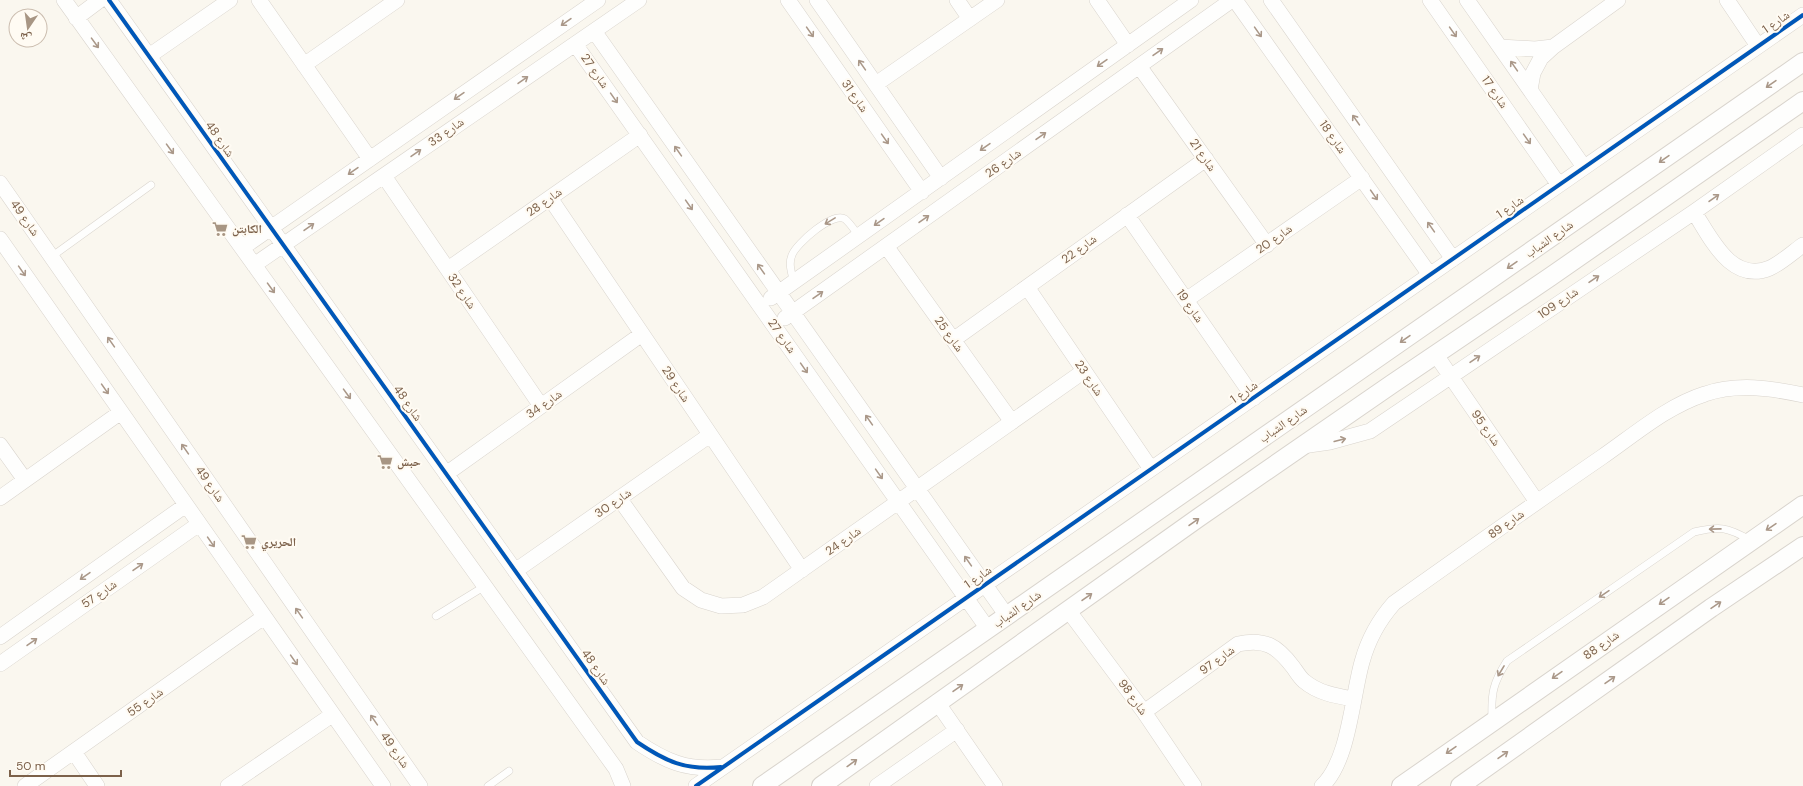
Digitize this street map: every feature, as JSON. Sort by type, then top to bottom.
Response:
[{"type":"street","points":[[64,0],[616,769],[623,786]]},
{"type":"street","points":[[76,18],[100,0]]},
{"type":"street","name":"شارع 48","points":[[109,0],[637,742],[658,756],[682,765],[707,769],[723,767]]},
{"type":"street","points":[[149,56],[230,0]]},
{"type":"street","points":[[259,0],[370,159]]},
{"type":"street","name":"شارع 33","points":[[242,248],[598,0]]},
{"type":"street","name":"شارع 33","points":[[254,265],[639,0]]},
{"type":"street","name":"شارع 31","points":[[788,0],[922,192]]},
{"type":"street","name":"شارع 31","points":[[817,0],[941,178]]},
{"type":"street","points":[[957,0],[970,19]]},
{"type":"street","points":[[876,84],[997,0]]},
{"type":"street","points":[[1097,0],[1128,45]]},
{"type":"street","name":"شارع 26","points":[[761,306],[1191,0]]},
{"type":"street","name":"شارع 26","points":[[774,325],[1232,0]]},
{"type":"street","name":"شارع 18","points":[[1235,0],[1430,275]]},
{"type":"street","points":[[1271,0],[1453,259]]},
{"type":"street","name":"شارع 17","points":[[1430,0],[1559,185]]},
{"type":"street","points":[[1467,0],[1584,167]]},
{"type":"street","points":[[1727,0],[1758,46]]},
{"type":"street","points":[[1530,90],[1533,73],[1538,63],[1553,47],[1614,1]]},
{"type":"street","points":[[304,65],[392,2]]},
{"type":"street","name":"شارع 1","points":[[696,786],[1803,15]]},
{"type":"street","name":"شارع 27","points":[[594,31],[1007,616]]},
{"type":"street","name":"شارع 27","points":[[576,44],[988,629]]},
{"type":"street","points":[[1500,47],[1535,49],[1553,47]]},
{"type":"street","name":"شارع الشباب","points":[[762,786],[1803,62]]},
{"type":"street","name":"شارع 21","points":[[1140,66],[1267,244]]},
{"type":"street","points":[[821,786],[1302,446],[1550,278],[1803,102]]},
{"type":"street","name":"شارع 28","points":[[448,270],[640,135]]},
{"type":"street","name":"شارع 109","points":[[1302,446],[1330,442],[1370,431],[1694,212],[1803,136]]},
{"type":"street","name":"شارع 22","points":[[953,340],[1206,159]]},
{"type":"street","name":"شارع 32","points":[[384,176],[541,406]]},
{"type":"street","name":"شارع 20","points":[[1186,300],[1362,178]]},
{"type":"street","name":"شارع 49","points":[[0,183],[420,786]]},
{"type":"street","name":"شارع 29","points":[[550,198],[802,570]]},
{"type":"street","points":[[1694,212],[1721,254],[1730,263],[1742,269],[1755,270],[1770,268],[1803,245]]},
{"type":"street","name":"شارع 19","points":[[1127,215],[1254,398]]},
{"type":"street","points":[[0,239],[382,786]]},
{"type":"street","name":"شارع 25","points":[[886,246],[1012,422]]},
{"type":"street","name":"شارع 23","points":[[1027,287],[1151,469]]},
{"type":"street","name":"شارع 34","points":[[446,474],[642,334]]},
{"type":"street","name":"شارع 95","points":[[1436,355],[1537,502]]},
{"type":"street","points":[[1374,360],[1392,384]]},
{"type":"street","name":"شارع 24","points":[[619,498],[683,588],[701,600],[722,606],[743,605],[763,597],[1084,371]]},
{"type":"street","name":"شارع 89","points":[[1322,786],[1336,766],[1343,746],[1362,661],[1372,636],[1382,618],[1394,603],[1537,502],[1682,404],[1705,394],[1754,387],[1803,395]]},
{"type":"street","points":[[0,498],[121,412]]},
{"type":"street","name":"شارع 30","points":[[515,571],[710,435]]},
{"type":"street","points":[[0,445],[25,480]]},
{"type":"street","name":"شارع 88","points":[[1401,786],[1750,540],[1803,505]]},
{"type":"street","name":"شارع 57","points":[[0,637],[186,506]]},
{"type":"street","name":"شارع 57","points":[[0,664],[199,524]]},
{"type":"street","points":[[1460,786],[1711,608],[1803,546]]},
{"type":"street","name":"شارع 98","points":[[1068,610],[1144,712],[1194,786]]},
{"type":"street","name":"شارع 55","points":[[25,786],[264,617]]},
{"type":"street","name":"شارع 97","points":[[1144,712],[1238,644],[1252,641],[1265,643],[1277,649],[1304,681],[1318,690],[1335,696],[1353,699]]},
{"type":"street","points":[[938,702],[994,786]]},
{"type":"street","points":[[230,786],[332,715]]},
{"type":"street","points":[[877,786],[957,730]]},
{"type":"street","points":[[74,752],[97,786]]},
{"type":"lane","points":[[51,257],[151,184]]},
{"type":"lane","points":[[794,283],[790,266],[791,257],[795,248],[831,219],[841,217],[845,219],[859,236]]},
{"type":"lane","points":[[1492,721],[1491,700],[1496,679],[1507,660],[1694,532],[1714,527],[1733,530],[1750,540]]},
{"type":"lane","points":[[436,616],[485,586]]},
{"type":"lane","points":[[488,786],[509,771]]},
{"type":"cycle path","points":[[109,0],[637,742],[667,759],[686,766],[708,768],[721,767]]},
{"type":"cycle path","points":[[696,786],[1803,15]]},
{"type":"place","name":"الكابتن","points":[[220,229]]},
{"type":"place","name":"حبش","points":[[385,462]]},
{"type":"place","name":"الحريري","points":[[249,542]]}]
